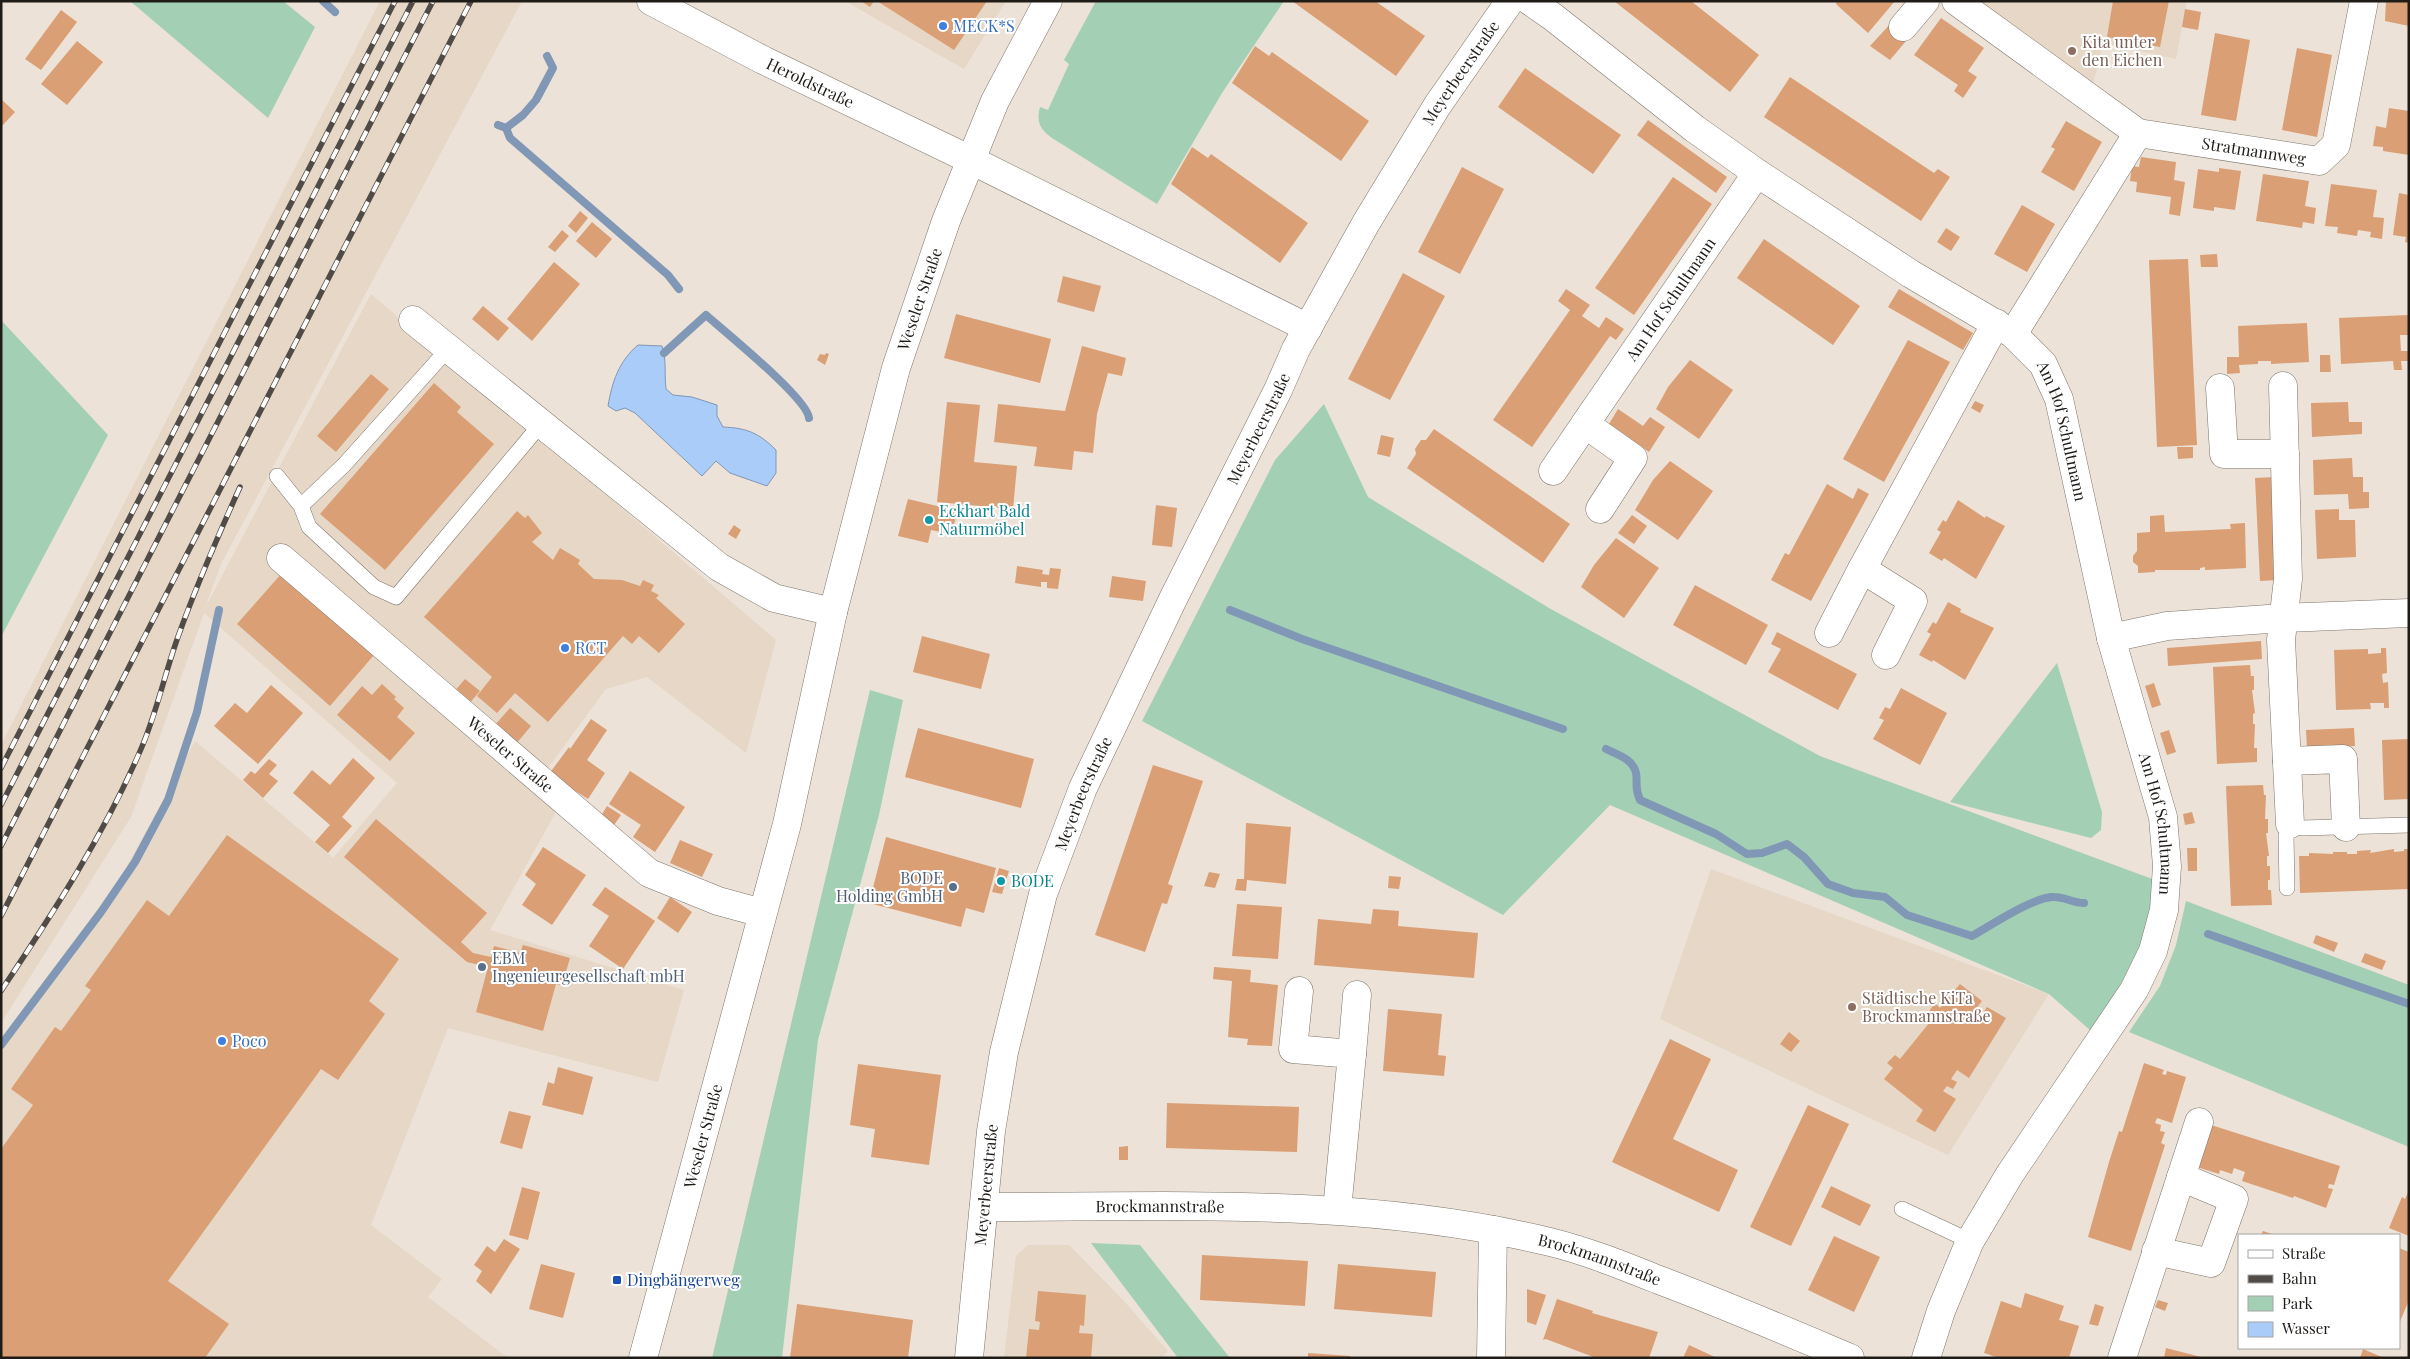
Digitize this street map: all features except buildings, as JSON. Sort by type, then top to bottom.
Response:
[{"type":"street","name":"Heroldstraße","points":[[651,1],[763,60],[971,160]]},
{"type":"street","name":"Weseler Straße","points":[[643,1358],[787,824],[833,612],[896,368],[946,221],[971,160],[996,101],[1048,1]]},
{"type":"street","name":"Meyerbeerstraße","points":[[970,1358],[991,1131],[1004,1052],[1044,894],[1083,788],[1308,328],[1366,223],[1437,106],[1510,1]]},
{"type":"street","name":"Am Hof Schultmann","points":[[1530,1],[1695,129],[1757,173],[1911,274],[2005,329],[2043,364],[2059,399],[2111,638],[2164,817],[2167,873],[2164,910],[2153,951],[2134,990],[2010,1174],[1970,1241],[1945,1302],[1926,1358]]},
{"type":"street","points":[[1903,27],[1925,1]]},
{"type":"street","name":"Stratmannweg","points":[[1956,1],[2138,133],[2319,161],[2336,146],[2364,1]]},
{"type":"street","points":[[1829,633],[1862,569],[2005,329],[2138,133]]},
{"type":"street","points":[[971,160],[1308,328]]},
{"type":"street","name":"Am Hof Schultmann","points":[[1553,471],[1757,173]]},
{"type":"street","points":[[412,320],[719,567],[774,598],[833,612]]},
{"type":"street","points":[[2283,386],[2288,579],[2281,640],[2290,824]]},
{"type":"street","points":[[2220,388],[2224,454],[2285,454]]},
{"type":"street","points":[[1585,424],[1632,458],[1600,509]]},
{"type":"street","name":"Weseler Straße","points":[[281,558],[649,873],[718,901],[762,913]]},
{"type":"street","points":[[1862,569],[1913,601],[1886,655]]},
{"type":"street","points":[[2111,638],[2167,626],[2283,618],[2409,613]]},
{"type":"street","points":[[2287,761],[2343,759],[2346,827]]},
{"type":"street","points":[[1299,991],[1293,1049],[1352,1054]]},
{"type":"street","points":[[1337,1210],[1357,995]]},
{"type":"street","points":[[2122,1358],[2199,1122]]},
{"type":"street","points":[[2156,1251],[2211,1262],[2234,1199],[2181,1177]]},
{"type":"street","name":"Brockmannstraße","points":[[984,1207],[1337,1210],[1405,1216],[1493,1230],[1552,1242],[1627,1267],[1850,1358]]},
{"type":"street","points":[[1491,1358],[1493,1230]]},
{"type":"lane","points":[[301,506],[344,464],[448,348]]},
{"type":"lane","points":[[277,476],[301,506],[309,527],[374,587],[396,597],[541,424]]},
{"type":"lane","points":[[2287,888],[2286,835],[2290,824],[2302,828],[2409,825]]},
{"type":"lane","points":[[1902,1209],[1970,1241]]},
{"type":"shaded area","points":[[380,1],[522,1],[221,564],[205,608],[371,294],[776,640],[746,753],[647,677],[606,689],[542,776],[565,796],[490,930],[684,990],[658,1082],[448,1028],[371,1225],[442,1279],[428,1297],[508,1358],[1,1358],[1,1045],[121,877],[195,741],[333,858],[397,783],[204,613],[131,817],[1,1023],[1,745]]},
{"type":"shaded area","points":[[845,1],[1006,1],[964,69]]},
{"type":"shaded area","name":"Kita unter den Eichen","points":[[1972,1],[2187,1],[2176,59],[2103,43],[2093,85]]},
{"type":"shaded area","name":"Städtische KiTa Brockmannstraße","points":[[1711,869],[2049,994],[1948,1155],[1660,1019]]},
{"type":"shaded area","points":[[1028,1245],[1069,1245],[1122,1299],[1168,1351],[1161,1358],[1004,1358],[1016,1256]]},
{"type":"green space","points":[[130,1],[283,1],[315,27],[268,118]]},
{"type":"green space","points":[[1096,1],[1284,1],[1222,93],[1157,204],[1052,138],[1040,125],[1038,117],[1040,107],[1048,110],[1069,64],[1064,60]]},
{"type":"green space","points":[[1,320],[108,435],[1,637]]},
{"type":"green space","points":[[1324,404],[1368,497],[1549,608],[1820,756],[2155,880],[2147,923],[2134,960],[2091,1031],[2049,994],[1610,805],[1503,915],[1142,721],[1275,460]]},
{"type":"green space","points":[[2057,663],[2102,812],[2101,830],[2091,838],[1950,802]]},
{"type":"green space","points":[[870,690],[903,700],[879,815],[818,1040],[782,1358],[712,1358]]},
{"type":"green space","points":[[2186,901],[2409,985],[2409,1147],[2129,1032],[2160,986],[2176,945]]},
{"type":"green space","points":[[1091,1243],[1140,1245],[1230,1358],[1178,1358]]},
{"type":"water","points":[[638,345],[662,346],[666,389],[673,395],[692,397],[717,405],[717,416],[723,427],[752,432],[764,439],[776,450],[776,473],[767,486],[730,473],[716,461],[702,476],[635,413],[625,408],[616,411],[608,406],[617,372],[631,351]]},
{"type":"waterway","points":[[323,1],[335,12]]},
{"type":"waterway","points":[[506,128],[523,115],[536,100],[553,68],[547,56]]},
{"type":"waterway","points":[[498,125],[506,128],[510,138],[668,275],[679,289]]},
{"type":"waterway","points":[[664,353],[706,315],[781,381],[805,409],[809,418]]},
{"type":"waterway","points":[[1,1045],[101,912],[135,862],[168,800],[197,712],[219,610]]},
{"type":"waterway","points":[[1230,610],[1302,639],[1563,729]]},
{"type":"waterway","points":[[1606,749],[1632,764],[1636,773],[1640,800],[1716,834],[1747,854],[1762,853],[1787,844],[1804,857],[1828,884],[1853,893],[1885,897],[1907,915],[1972,936],[2024,906],[2046,898],[2058,897],[2084,903]]},
{"type":"waterway","points":[[2208,934],[2409,1004]]},
{"type":"railway","points":[[1,768],[395,1]]},
{"type":"railway","points":[[1,805],[413,1]]},
{"type":"railway","points":[[1,846],[433,1]]},
{"type":"railway","points":[[1,916],[471,1]]},
{"type":"railway","points":[[1,991],[77,873],[126,781],[147,735],[174,648],[193,597],[240,487]]},
{"type":"place","name":"MECK*S","points":[[943,26]]},
{"type":"place","name":"Kita unter den Eichen","points":[[2072,51]]},
{"type":"place","name":"Eckhart Bald Naturmöbel","points":[[929,520]]},
{"type":"place","name":"RCT","points":[[565,648]]},
{"type":"place","name":"BODE","points":[[1001,881]]},
{"type":"place","name":"BODE Holding GmbH","points":[[953,887]]},
{"type":"place","name":"EBM Ingenieurgesellschaft mbH","points":[[482,967]]},
{"type":"place","name":"Städtische KiTa Brockmannstraße","points":[[1852,1007]]},
{"type":"place","name":"Poco","points":[[222,1041]]},
{"type":"place","name":"Dingbängerweg","points":[[617,1280]]}]
